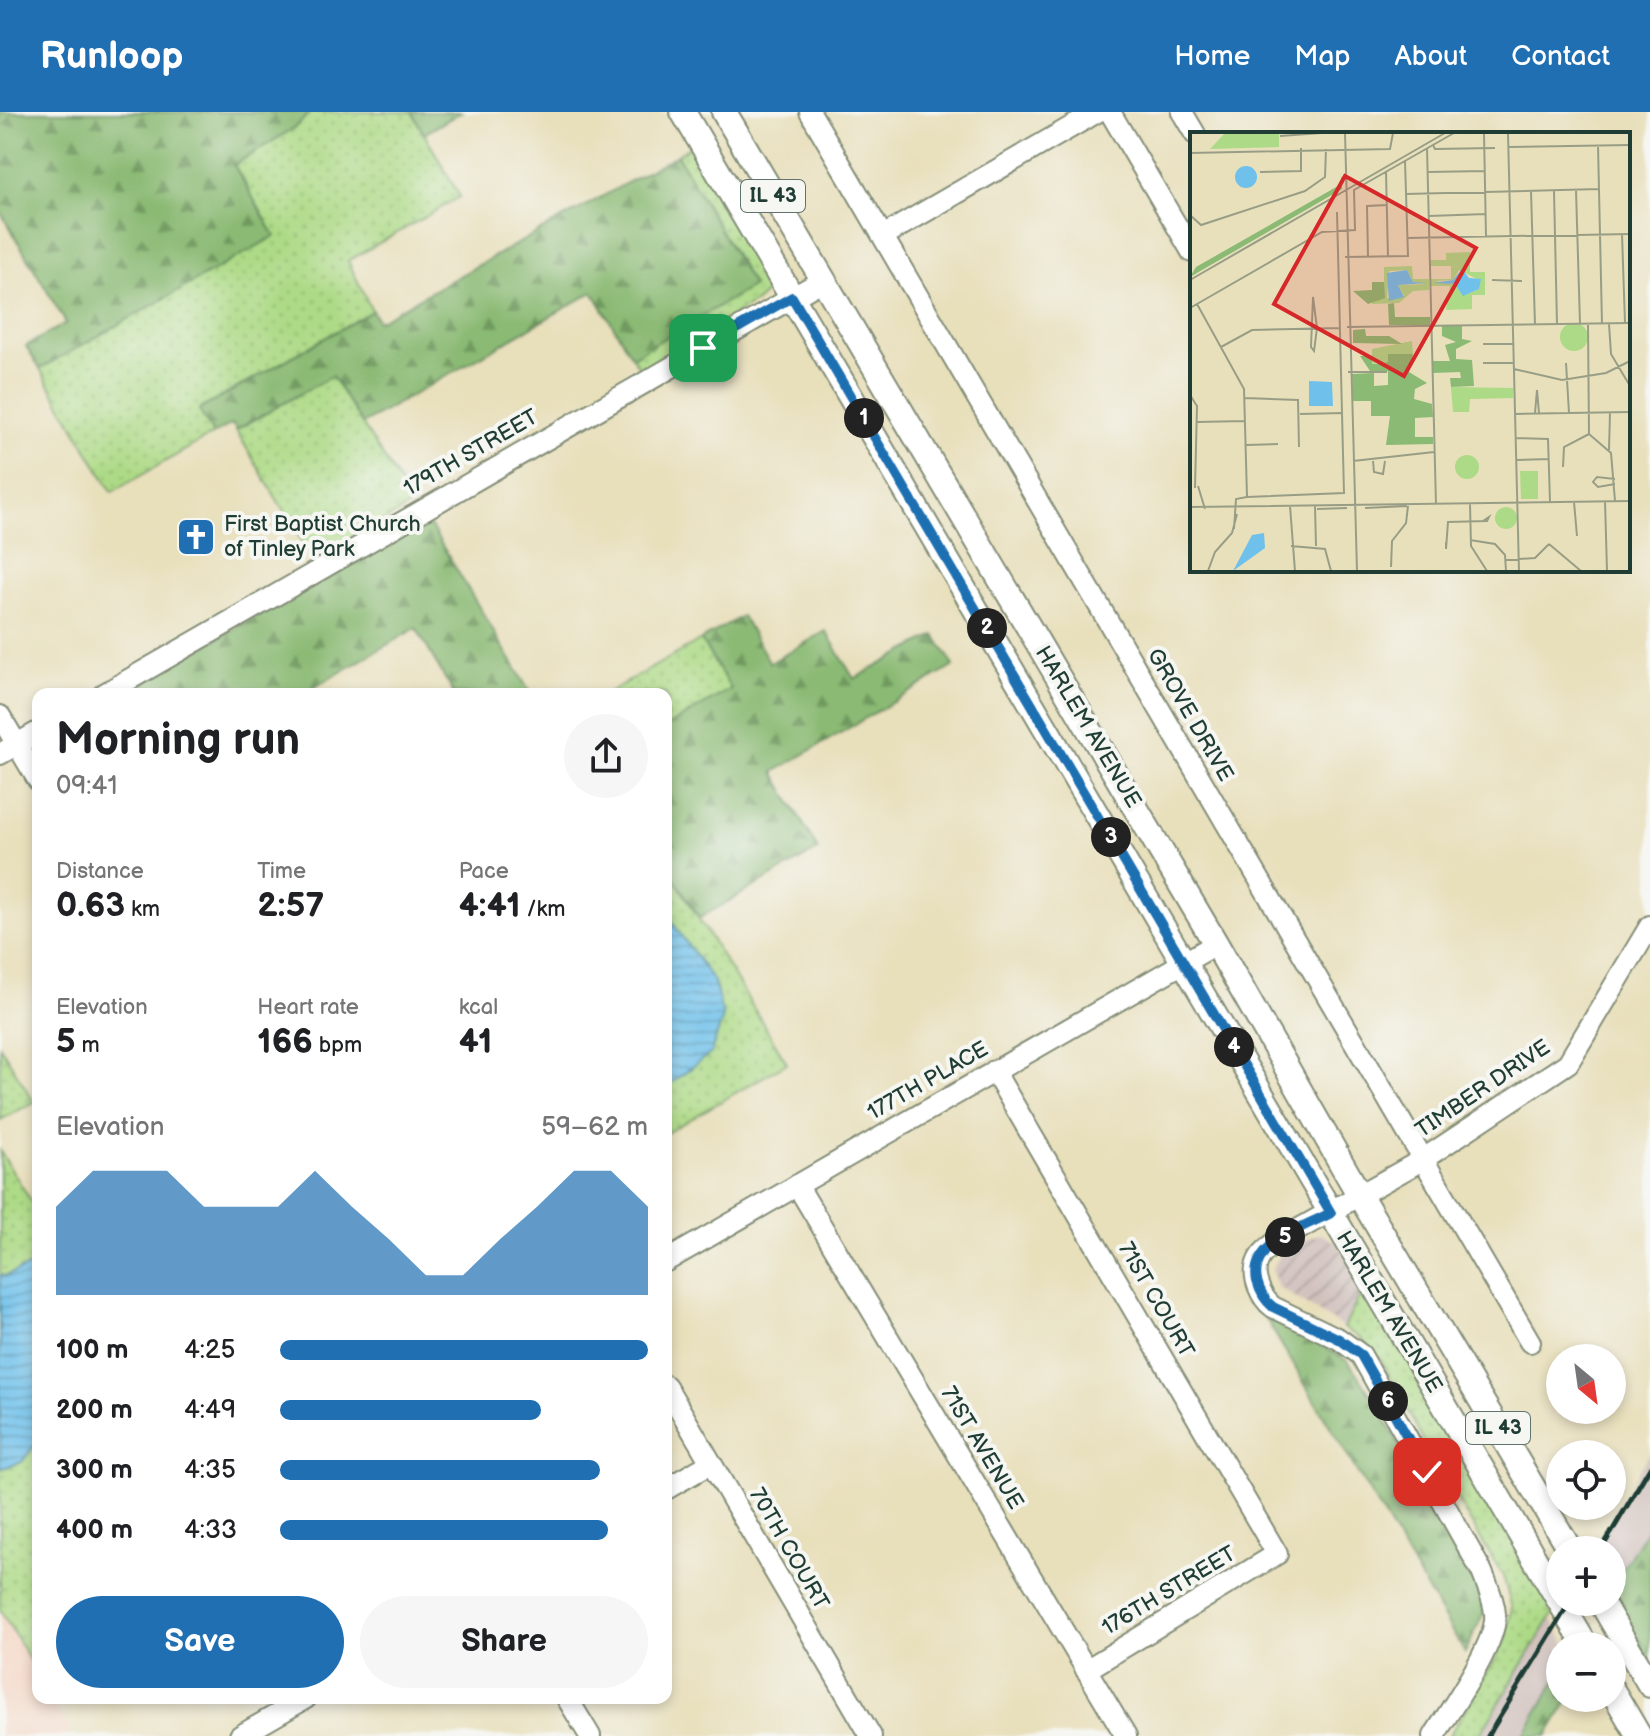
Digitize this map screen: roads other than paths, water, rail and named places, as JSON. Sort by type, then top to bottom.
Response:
[{"type":"main road","name":"HARLEM AVENUE","points":[[683,112],[1578,1632]]},
{"type":"main road","name":"HARLEM AVENUE","points":[[724,112],[1562,1536]]},
{"type":"main road","points":[[1037,712],[1068,694]]},
{"type":"main road","points":[[1609,1616],[1650,1685]]},
{"type":"main road","points":[[1625,1712],[1639,1736]]},
{"type":"street","name":"GROVE DRIVE","points":[[810,112],[1530,1342]]},
{"type":"street","points":[[883,236],[1097,112]]},
{"type":"street","points":[[1110,112],[1190,249]]},
{"type":"street","points":[[1182,112],[1194,132]]},
{"type":"street","name":"179TH STREET","points":[[114,688],[823,280]]},
{"type":"street","points":[[0,716],[8,749],[32,774]]},
{"type":"street","points":[[8,749],[32,735]]},
{"type":"street","name":"TIMBER DRIVE","points":[[1434,1736],[1491,1638],[1496,1617],[1487,1584],[1361,1355],[1339,1339],[1265,1301],[1258,1286],[1257,1261],[1276,1242],[1422,1160],[1568,1063],[1650,926]]},
{"type":"street","name":"177TH PLACE","points":[[672,1258],[1216,944]]},
{"type":"street","name":"71ST COURT","points":[[994,1071],[1277,1554]]},
{"type":"street","name":"71ST AVENUE","points":[[797,1185],[1126,1736]]},
{"type":"street","name":"70TH COURT","points":[[672,1396],[871,1736]]},
{"type":"street","points":[[672,1486],[711,1463]]},
{"type":"street","name":"176TH STREET","points":[[1086,1670],[1277,1554]]},
{"type":"street","points":[[240,1736],[296,1704]]},
{"type":"street","points":[[571,1704],[590,1736]]},
{"type":"water","points":[[672,921],[714,982],[723,1017],[711,1053],[672,1082]]},
{"type":"water","points":[[32,1265],[32,1449],[22,1462],[0,1469],[0,1275],[6,1276]]},
{"type":"railway","points":[[1609,1536],[1650,1467]]},
{"type":"railway","points":[[1488,1736],[1561,1616]]},
{"type":"place","name":"First Baptist Church of Tinley Park","points":[[196,537]]}]
